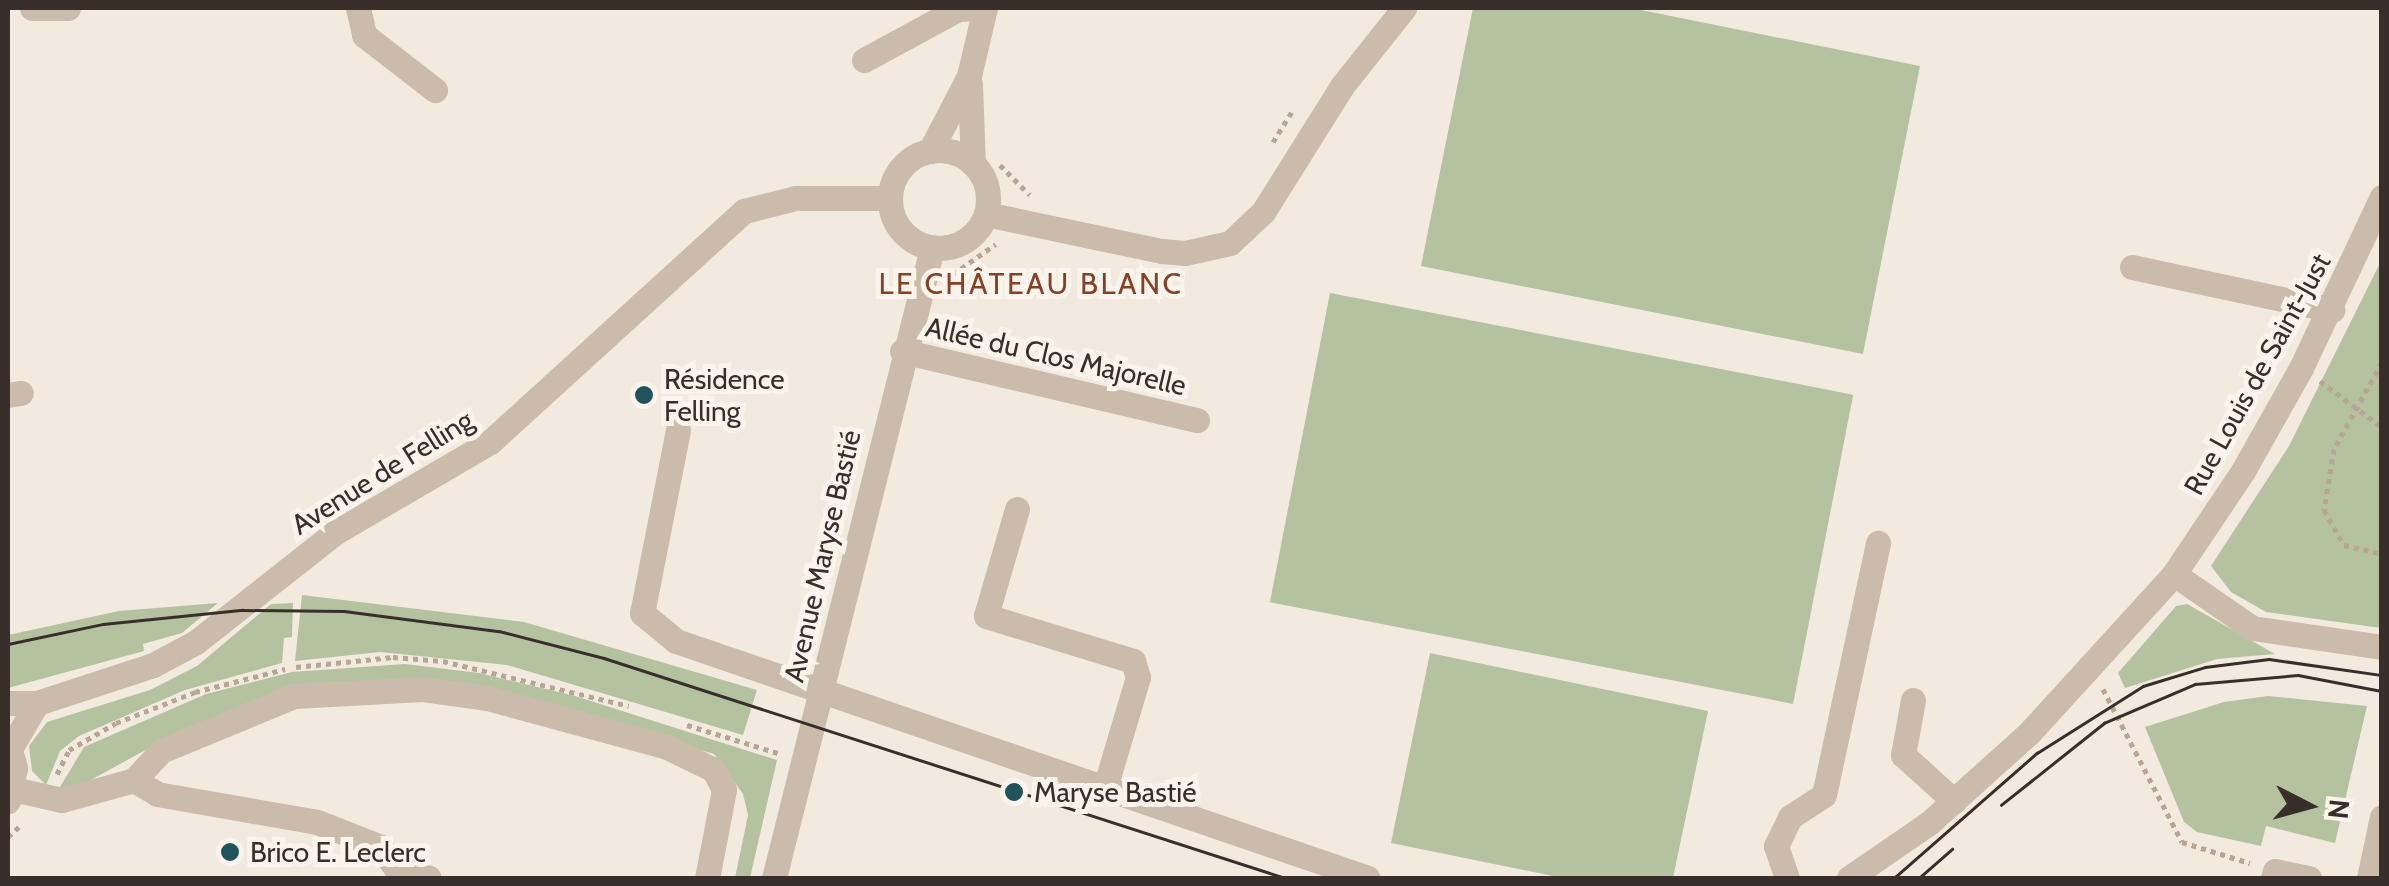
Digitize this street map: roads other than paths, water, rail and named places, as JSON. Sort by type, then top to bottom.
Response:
[{"type":"street","points":[[32,8],[68,8]]},
{"type":"street","points":[[358,8],[364,36],[435,90]]},
{"type":"street","points":[[864,60],[958,9],[985,8],[970,76],[930,150],[900,168],[890,198],[897,224],[932,248],[960,243],[986,214],[986,163],[970,76]]},
{"type":"street","points":[[986,214],[1186,254],[1230,242],[1263,212],[1342,86],[1404,8]]},
{"type":"street","points":[[930,150],[951,151],[986,163]]},
{"type":"street","name":"Rue Louis de Saint-Just","points":[[1849,878],[1954,801],[2029,733],[2174,574],[2244,472],[2332,310],[2382,197]]},
{"type":"street","name":"Avenue de Felling","points":[[8,703],[37,703],[174,656],[336,532],[490,442],[726,222],[769,202],[890,198]]},
{"type":"street","name":"Avenue Maryse Bastié","points":[[774,878],[902,352],[932,248]]},
{"type":"street","points":[[2132,268],[2332,310]]},
{"type":"street","name":"Allée du Clos Majorelle","points":[[902,352],[1197,420]]},
{"type":"street","points":[[678,430],[642,614],[676,642],[1368,878]]},
{"type":"street","points":[[1018,509],[986,616],[1133,661],[1138,676],[1106,788]]},
{"type":"street","points":[[1787,878],[1776,846],[1790,817],[1824,795],[1878,543]]},
{"type":"street","points":[[2174,574],[2252,628],[2382,648]]},
{"type":"street","points":[[37,703],[9,746],[10,795],[62,800],[134,780],[161,752],[294,696],[390,688],[487,698],[678,750],[714,770],[724,790],[707,878]]},
{"type":"street","points":[[1913,700],[1903,755],[1954,801]]},
{"type":"street","points":[[134,780],[157,794],[317,822],[381,847],[400,873],[429,878]]},
{"type":"street","points":[[2369,878],[2382,817]]},
{"type":"street","points":[[2274,874],[2309,878]]},
{"type":"tram line","points":[[8,644],[103,624],[242,610],[344,611],[499,631],[604,658],[1285,878]]},
{"type":"tram line","points":[[1894,878],[2037,753],[2143,686],[2205,667],[2269,659],[2382,675]]},
{"type":"tram line","points":[[2001,805],[2104,723],[2195,684],[2298,675],[2382,691]]},
{"type":"tram line","points":[[1919,878],[1952,849]]},
{"type":"place","name":"Résidence Felling","points":[[644,395]]},
{"type":"place","name":"Maryse Bastié","points":[[1014,792]]},
{"type":"place","name":"Brico E. Leclerc","points":[[230,852]]},
{"type":"district","name":"LE CHÂTEAU BLANC","points":[[1031,284]]}]
